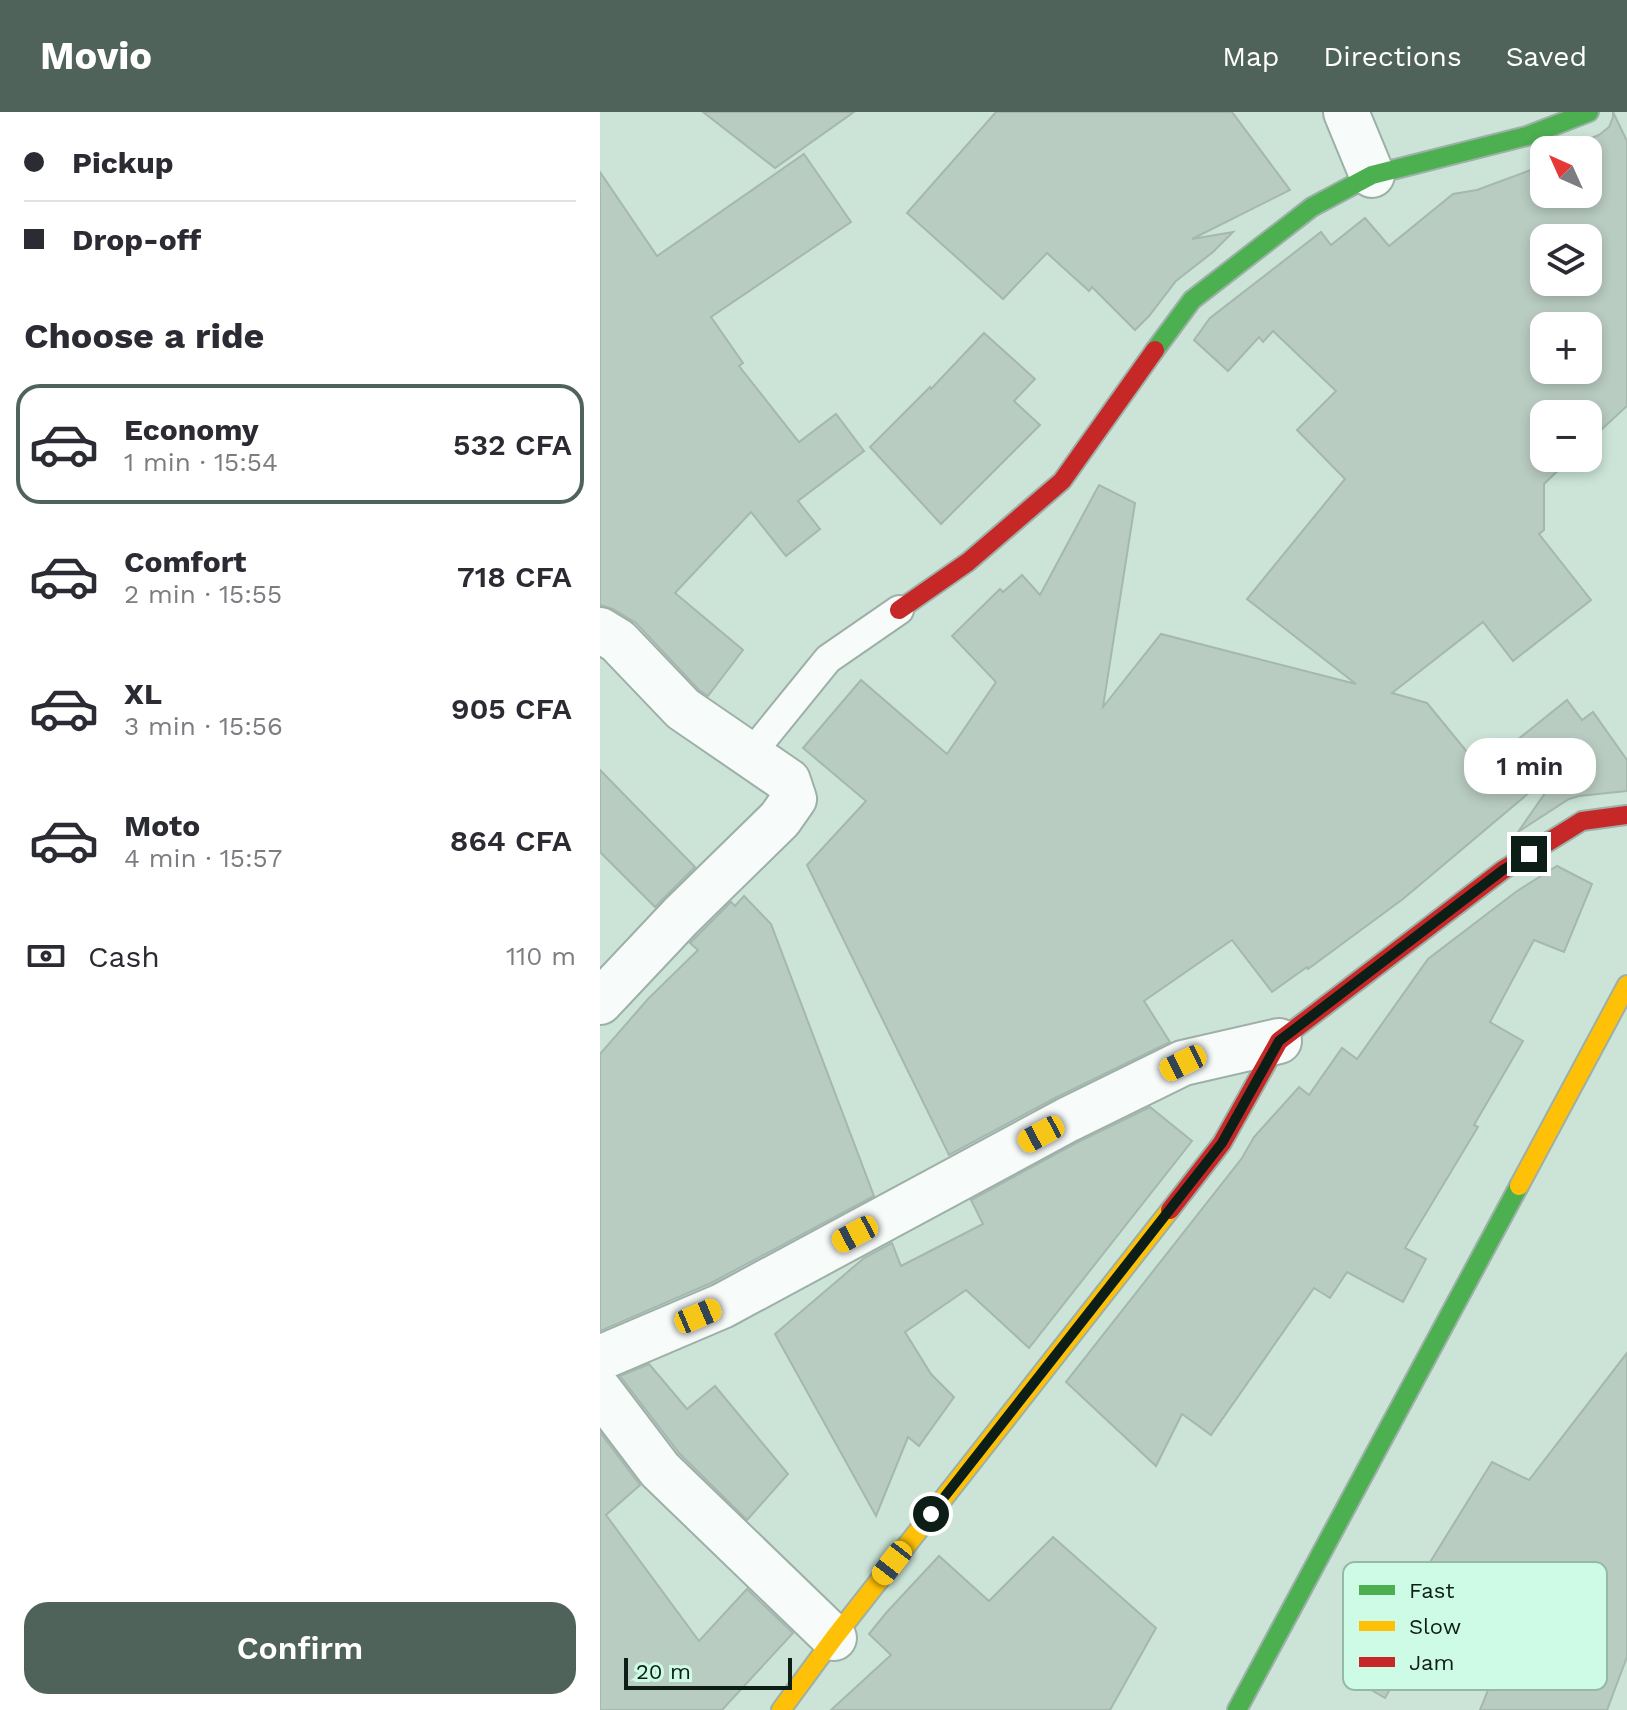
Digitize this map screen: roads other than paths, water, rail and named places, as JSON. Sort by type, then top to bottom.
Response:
[{"type":"street","points":[[1346,112],[1372,175]]},
{"type":"street","points":[[899,610],[968,562],[1062,481],[1192,300],[1312,207],[1372,175],[1527,136],[1589,112]]},
{"type":"street","points":[[600,630],[618,641],[683,709],[788,781],[794,799],[780,819],[681,916],[600,1002]]},
{"type":"street","points":[[781,1710],[1222,1143],[1279,1041],[1503,870],[1582,821],[1627,815]]},
{"type":"street","points":[[1237,1710],[1627,985]]},
{"type":"street","points":[[600,1358],[722,1306],[1067,1120],[1183,1063],[1279,1041]]},
{"type":"street","points":[[600,1391],[660,1470],[834,1638]]},
{"type":"lane","points":[[750,755],[828,659],[899,610]]}]
